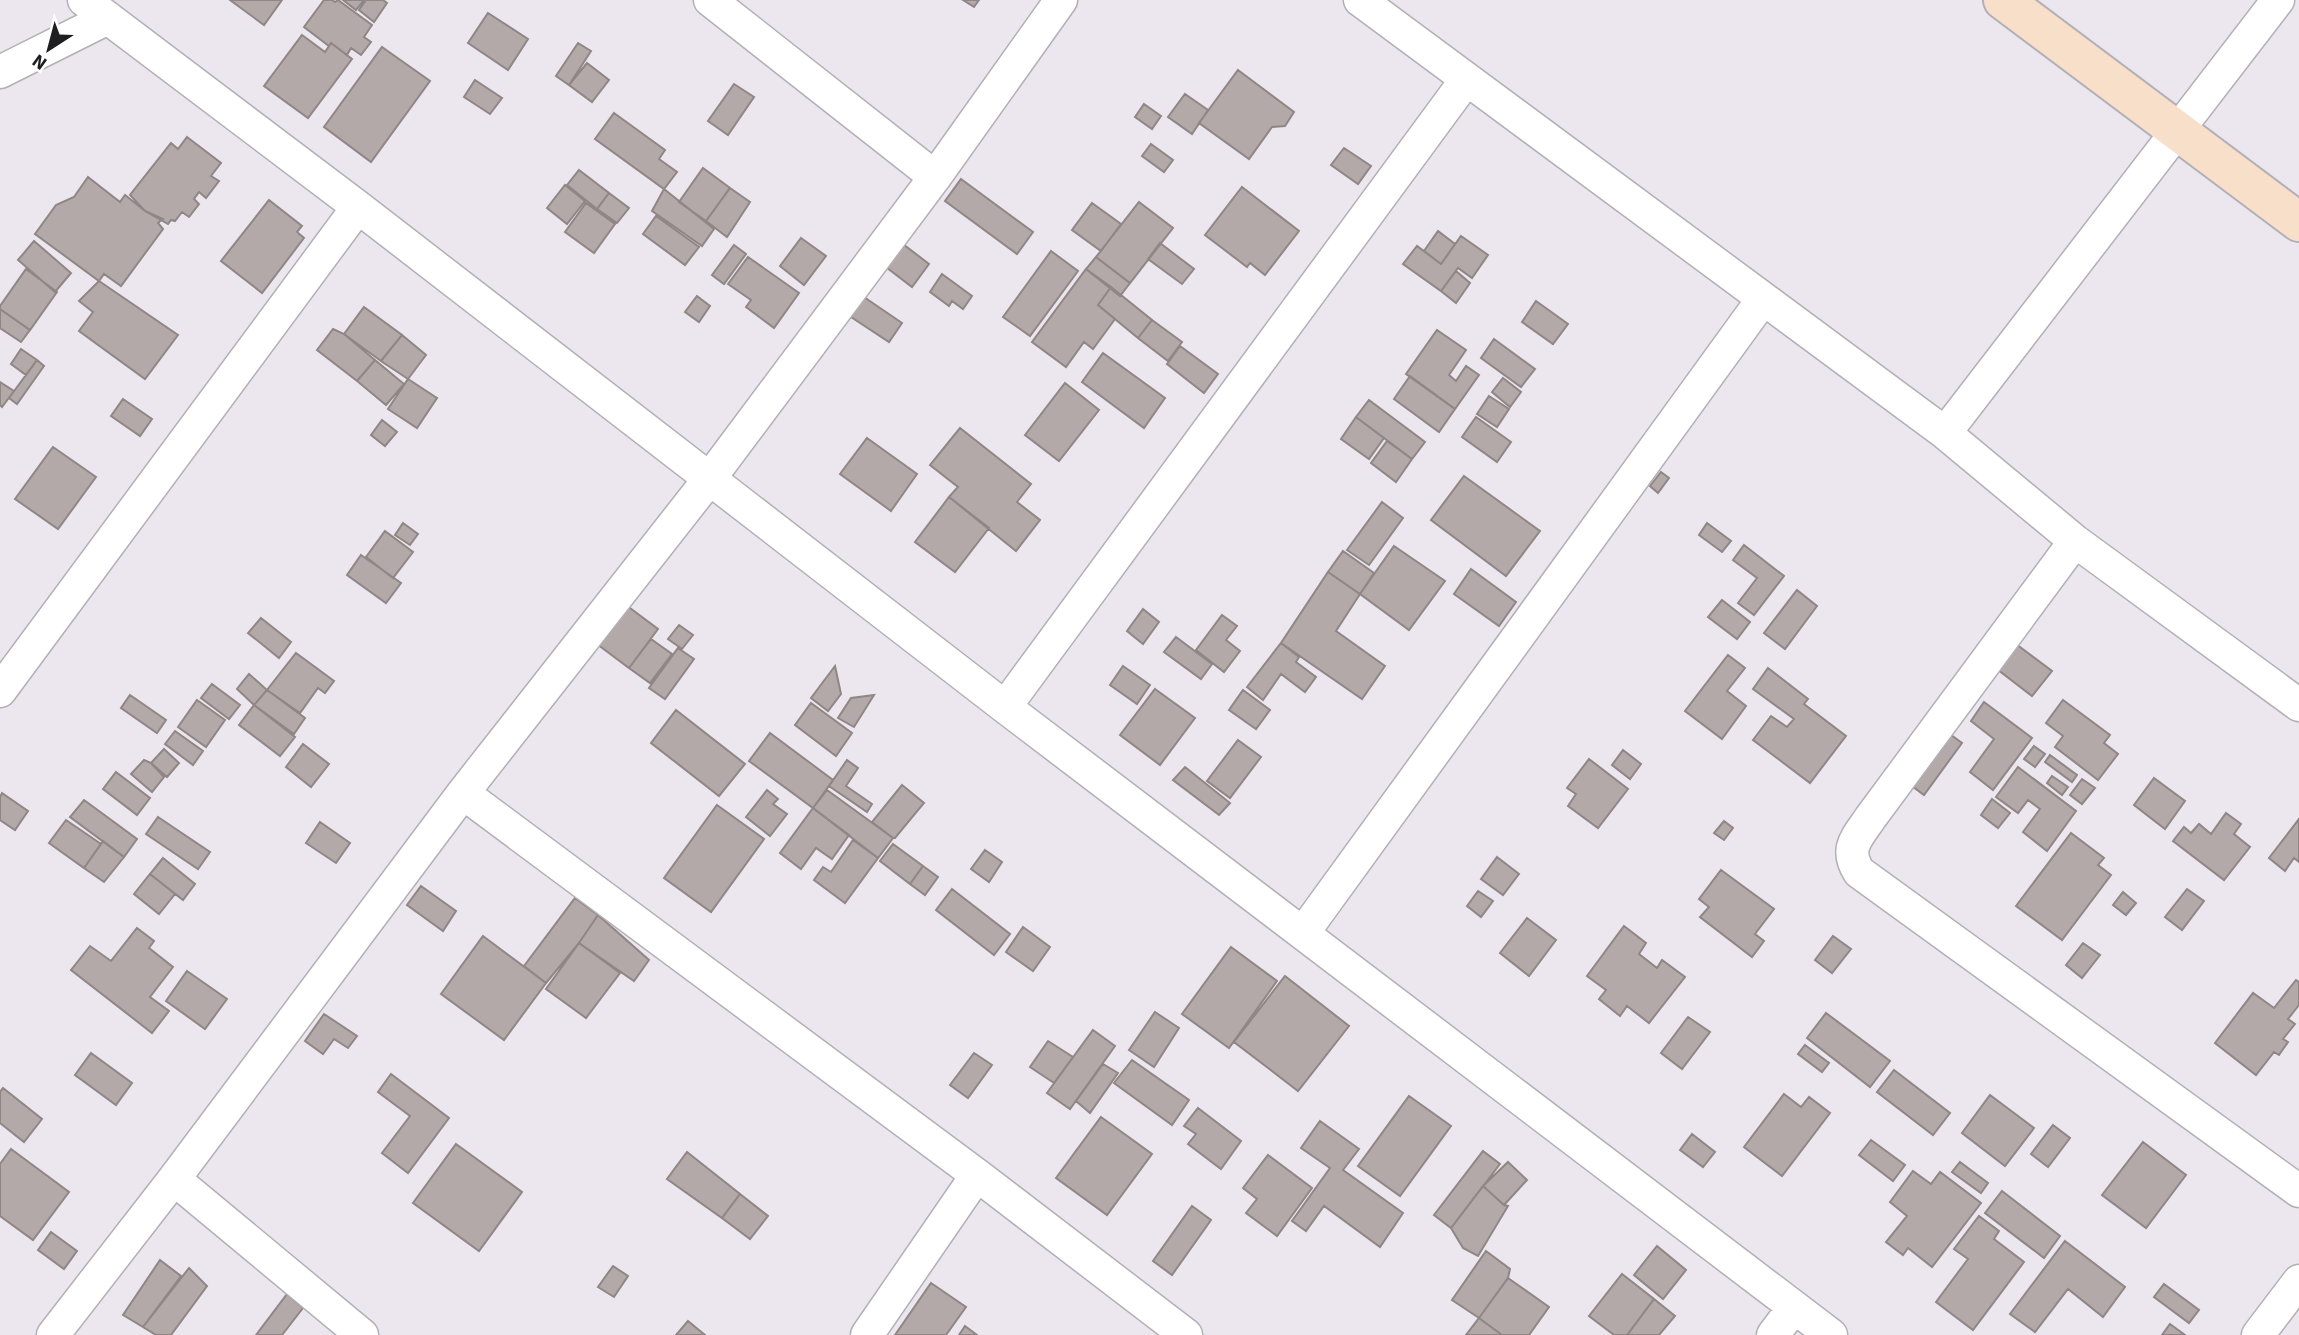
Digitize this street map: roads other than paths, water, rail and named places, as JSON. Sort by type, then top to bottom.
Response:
[{"type":"street","points":[[710,0],[935,177]]},
{"type":"street","points":[[53,1335],[174,1179],[463,793],[710,478],[935,177],[1061,0]]},
{"type":"street","points":[[1360,0],[1945,433],[2075,541],[2299,705]]},
{"type":"street","points":[[2003,0],[2299,222]]},
{"type":"street","points":[[1945,433],[2278,0]]},
{"type":"street","points":[[0,72],[96,9],[358,207],[1005,707],[1831,1335]]},
{"type":"street","points":[[1005,707],[1466,80]]},
{"type":"street","points":[[0,691],[358,207]]},
{"type":"street","points":[[1303,933],[1763,299]]},
{"type":"street","points":[[2075,541],[1871,817],[1852,846],[1852,861],[1859,872],[2299,1191]]},
{"type":"street","points":[[463,793],[977,1175],[1186,1335]]},
{"type":"street","points":[[867,1335],[977,1175]]},
{"type":"street","points":[[174,1179],[362,1335]]},
{"type":"street","points":[[2258,1335],[2299,1281]]},
{"type":"street","points":[[1773,1335],[1794,1307]]}]
